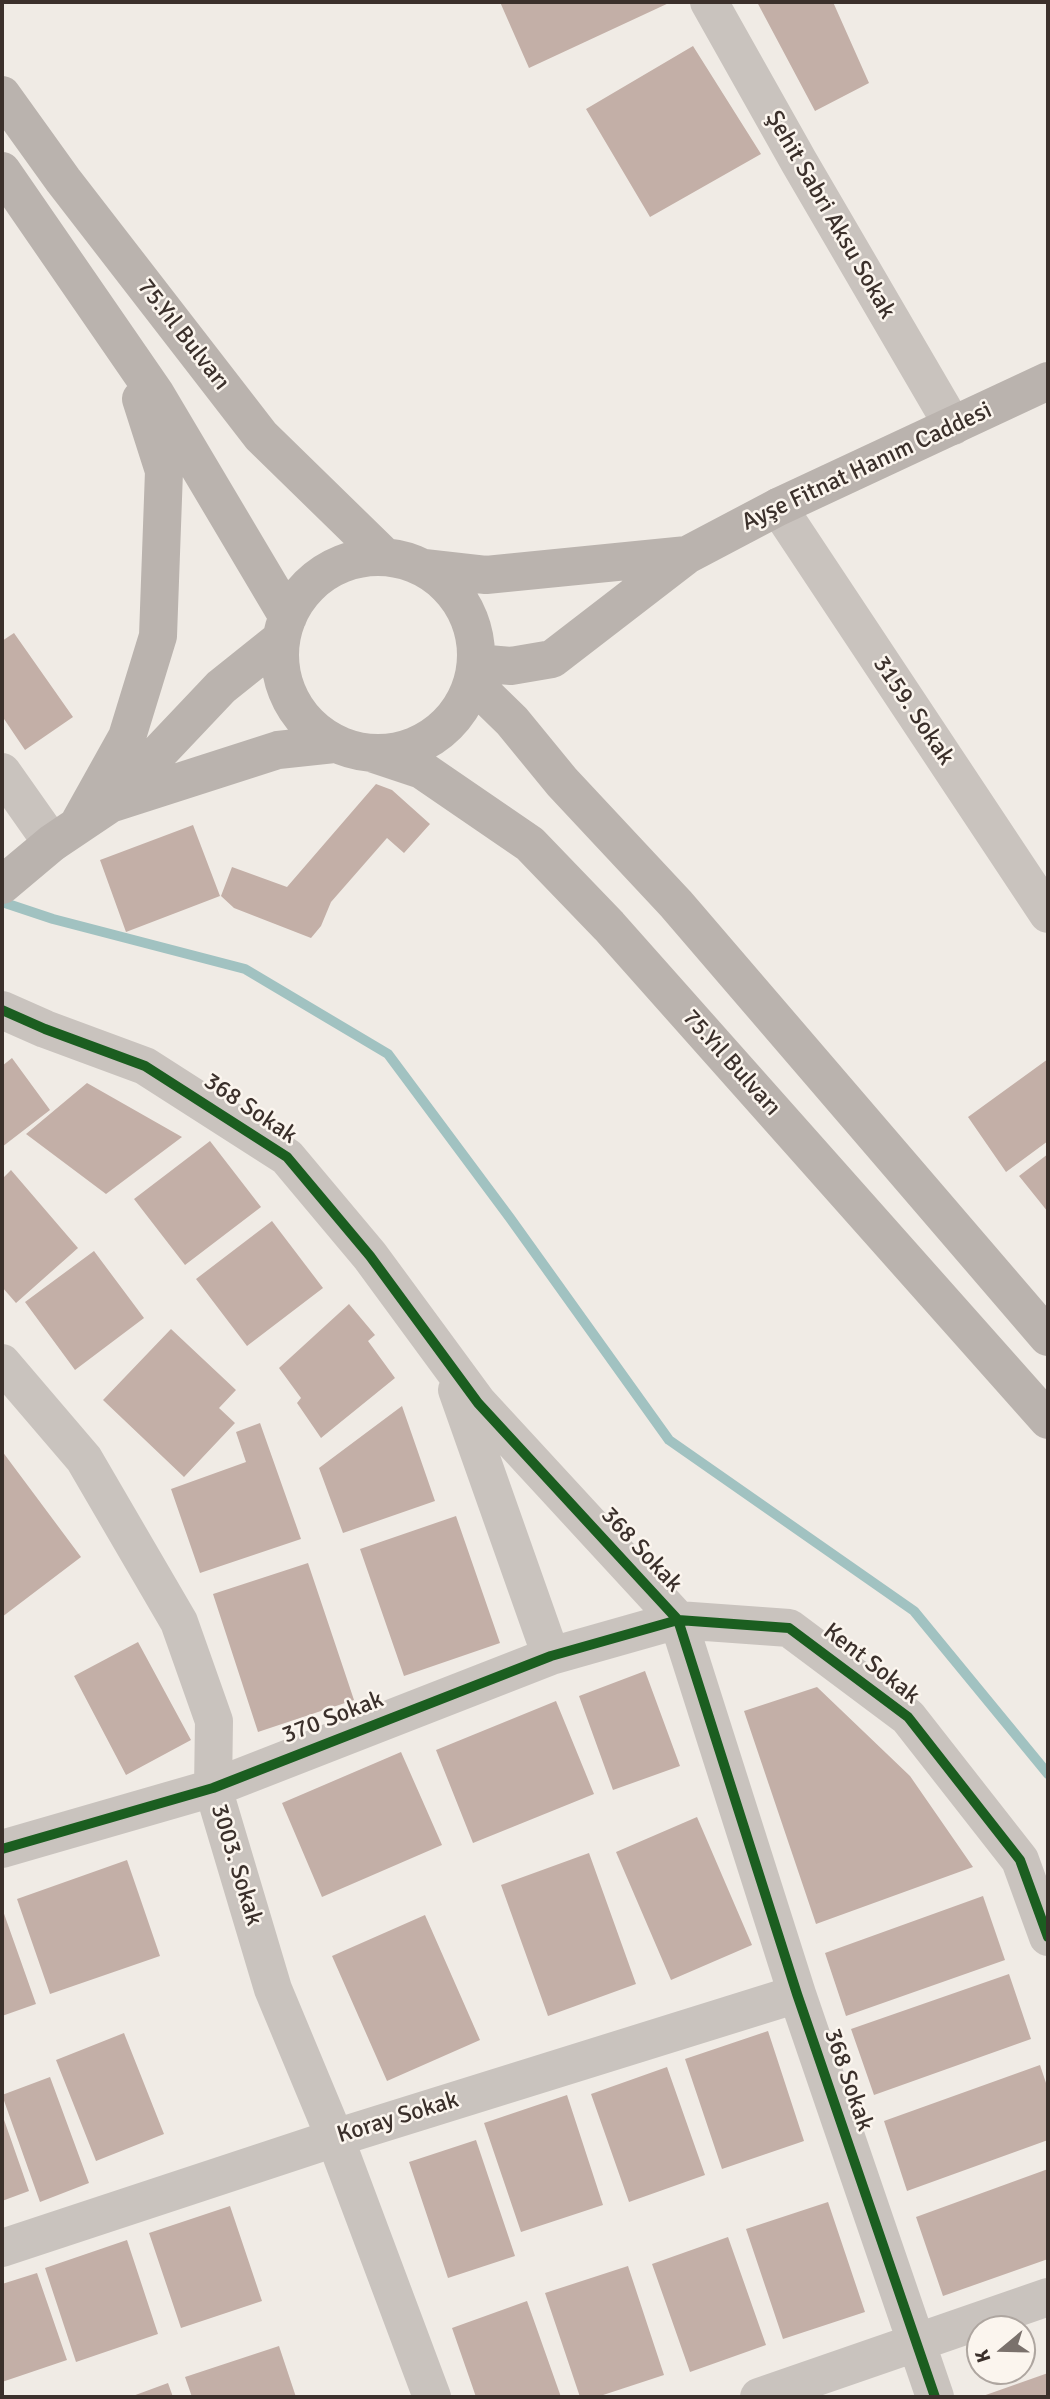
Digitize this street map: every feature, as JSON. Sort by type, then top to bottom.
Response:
[{"type":"main road","name":"75.Yıl Bulvarı","points":[[2,95],[63,180],[261,436],[385,557]]},
{"type":"main road","points":[[2,171],[155,393],[285,628],[282,670],[290,700],[309,725],[334,744],[354,751],[374,754],[407,750],[436,736],[458,712],[474,673],[474,635],[464,608],[447,585],[424,568],[385,557],[355,559],[327,571],[304,591],[285,628],[80,823],[2,885]]},
{"type":"main road","points":[[80,823],[127,737],[158,636],[164,471],[127,353]]},
{"type":"main road","name":"Ayşe Fitnat Hanım Caddesi","points":[[474,673],[552,659],[687,555],[778,507],[1048,381]]},
{"type":"main road","name":"Ayşe Fitnat Hanım Caddesi","points":[[424,568],[486,575],[687,555]]},
{"type":"main road","points":[[474,673],[562,782],[676,904],[1048,1337]]},
{"type":"main road","points":[[80,823],[278,750],[334,744]]},
{"type":"main road","name":"75.Yıl Bulvarı","points":[[374,754],[422,770],[530,844],[609,926],[1048,1420]]},
{"type":"street","name":"Şehit Sabri Aksu Sokak","points":[[709,2],[953,426]]},
{"type":"street","name":"3159. Sokak","points":[[778,507],[1048,915]]},
{"type":"street","points":[[2,772],[80,823]]},
{"type":"street","name":"368 Sokak","points":[[2,1010],[145,1066],[287,1157],[370,1256],[478,1403],[677,1620],[797,1994],[935,2397]]},
{"type":"street","points":[[447,1361],[551,1656]]},
{"type":"street","name":"3003. Sokak","points":[[2,1363],[84,1459],[179,1622],[214,1721],[213,1788],[273,1989],[335,2138],[432,2397]]},
{"type":"street","name":"370 Sokak","points":[[2,1849],[213,1788],[551,1656],[677,1620]]},
{"type":"street","name":"Kent Sokak","points":[[677,1620],[789,1628],[908,1717],[1020,1860],[1048,1937]]},
{"type":"street","name":"Koray Sokak","points":[[2,2248],[335,2138],[797,1994]]},
{"type":"street","points":[[759,2397],[1048,2297]]},
{"type":"building","points":[[500,2],[671,2],[529,68]]},
{"type":"building","points":[[757,2],[833,2],[869,83],[815,111]]},
{"type":"building","points":[[693,46],[761,154],[650,217],[586,109]]},
{"type":"building","points":[[14,633],[73,717],[25,750],[2,716],[2,641]]},
{"type":"building","points":[[376,784],[392,790],[430,824],[404,853],[387,838],[331,902],[321,926],[311,938],[234,908],[221,896],[232,867],[287,887]]},
{"type":"building","points":[[193,825],[220,896],[126,932],[100,860]]},
{"type":"building","points":[[12,1058],[50,1110],[2,1147],[2,1066]]},
{"type":"building","points":[[1048,1059],[1048,1141],[1006,1172],[968,1117]]},
{"type":"building","points":[[87,1083],[182,1137],[106,1194],[26,1134]]},
{"type":"building","points":[[210,1141],[261,1207],[185,1265],[134,1199]]},
{"type":"building","points":[[1048,1154],[1048,1212],[1019,1176]]},
{"type":"building","points":[[11,1170],[78,1248],[16,1303],[2,1287],[2,1179]]},
{"type":"building","points":[[272,1221],[323,1288],[247,1346],[196,1279]]},
{"type":"building","points":[[94,1251],[144,1318],[75,1370],[25,1302]]},
{"type":"building","points":[[349,1304],[375,1335],[368,1341],[395,1378],[321,1438],[297,1403],[301,1398],[279,1368]]},
{"type":"building","points":[[171,1329],[236,1390],[219,1408],[235,1423],[184,1477],[103,1400]]},
{"type":"building","points":[[402,1406],[435,1501],[343,1533],[319,1468]]},
{"type":"building","points":[[260,1423],[301,1539],[200,1573],[171,1489],[246,1462],[236,1432]]},
{"type":"building","points":[[2,1451],[81,1557],[2,1617]]},
{"type":"building","points":[[456,1516],[500,1643],[404,1676],[360,1549]]},
{"type":"building","points":[[308,1563],[354,1700],[258,1732],[213,1594]]},
{"type":"building","points":[[138,1642],[191,1740],[126,1775],[74,1676]]},
{"type":"building","points":[[645,1671],[680,1766],[613,1790],[579,1696]]},
{"type":"building","points":[[817,1687],[910,1776],[973,1867],[816,1924],[744,1711]]},
{"type":"building","points":[[556,1701],[594,1794],[473,1843],[436,1750]]},
{"type":"building","points":[[401,1752],[442,1845],[322,1897],[282,1803]]},
{"type":"building","points":[[697,1817],[752,1945],[671,1980],[616,1852]]},
{"type":"building","points":[[589,1853],[636,1984],[548,2016],[501,1885]]},
{"type":"building","points":[[127,1860],[160,1956],[50,1994],[17,1899]]},
{"type":"building","points":[[983,1896],[1005,1960],[846,2016],[825,1953]]},
{"type":"building","points":[[2,1908],[36,2004],[2,2016]]},
{"type":"building","points":[[425,1915],[480,2040],[387,2081],[332,1956]]},
{"type":"building","points":[[1009,1974],[1031,2039],[874,2095],[851,2029]]},
{"type":"building","points":[[768,2031],[804,2141],[722,2169],[685,2059]]},
{"type":"building","points":[[124,2033],[164,2134],[96,2161],[56,2060]]},
{"type":"building","points":[[1040,2065],[1048,2089],[1048,2140],[907,2191],[884,2121]]},
{"type":"building","points":[[667,2067],[705,2175],[629,2202],[591,2094]]},
{"type":"building","points":[[50,2077],[89,2183],[40,2202],[2,2095]]},
{"type":"building","points":[[567,2095],[603,2205],[521,2232],[484,2123]]},
{"type":"building","points":[[2,2114],[29,2191],[2,2201]]},
{"type":"building","points":[[476,2140],[515,2256],[448,2278],[409,2162]]},
{"type":"building","points":[[1048,2169],[1048,2259],[943,2296],[916,2217]]},
{"type":"building","points":[[828,2202],[865,2312],[783,2339],[746,2229]]},
{"type":"building","points":[[230,2206],[262,2301],[181,2328],[149,2233]]},
{"type":"building","points":[[728,2237],[766,2345],[690,2372],[652,2264]]},
{"type":"building","points":[[127,2240],[158,2334],[76,2362],[45,2268]]},
{"type":"building","points":[[628,2266],[664,2375],[597,2397],[580,2397],[545,2293]]},
{"type":"building","points":[[37,2273],[67,2360],[2,2382],[2,2284]]},
{"type":"building","points":[[527,2301],[561,2397],[476,2397],[452,2328]]},
{"type":"building","points":[[279,2346],[296,2397],[192,2397],[185,2377]]},
{"type":"building","points":[[1048,2373],[1048,2397],[980,2397],[1014,2385],[1036,2385],[1036,2377]]},
{"type":"building","points":[[168,2383],[173,2397],[130,2397]]},
{"type":"waterway","points":[[2,902],[53,919],[245,969],[388,1054],[510,1218],[669,1440],[914,1611],[1048,1774]]},
{"type":"cycle path","points":[[2,1010],[145,1066],[287,1157],[370,1256],[478,1403],[678,1620],[797,1994],[935,2397]]},
{"type":"cycle path","points":[[2,1849],[213,1788],[551,1656],[678,1620],[789,1628],[908,1717],[1020,1860],[1048,1937]]}]
